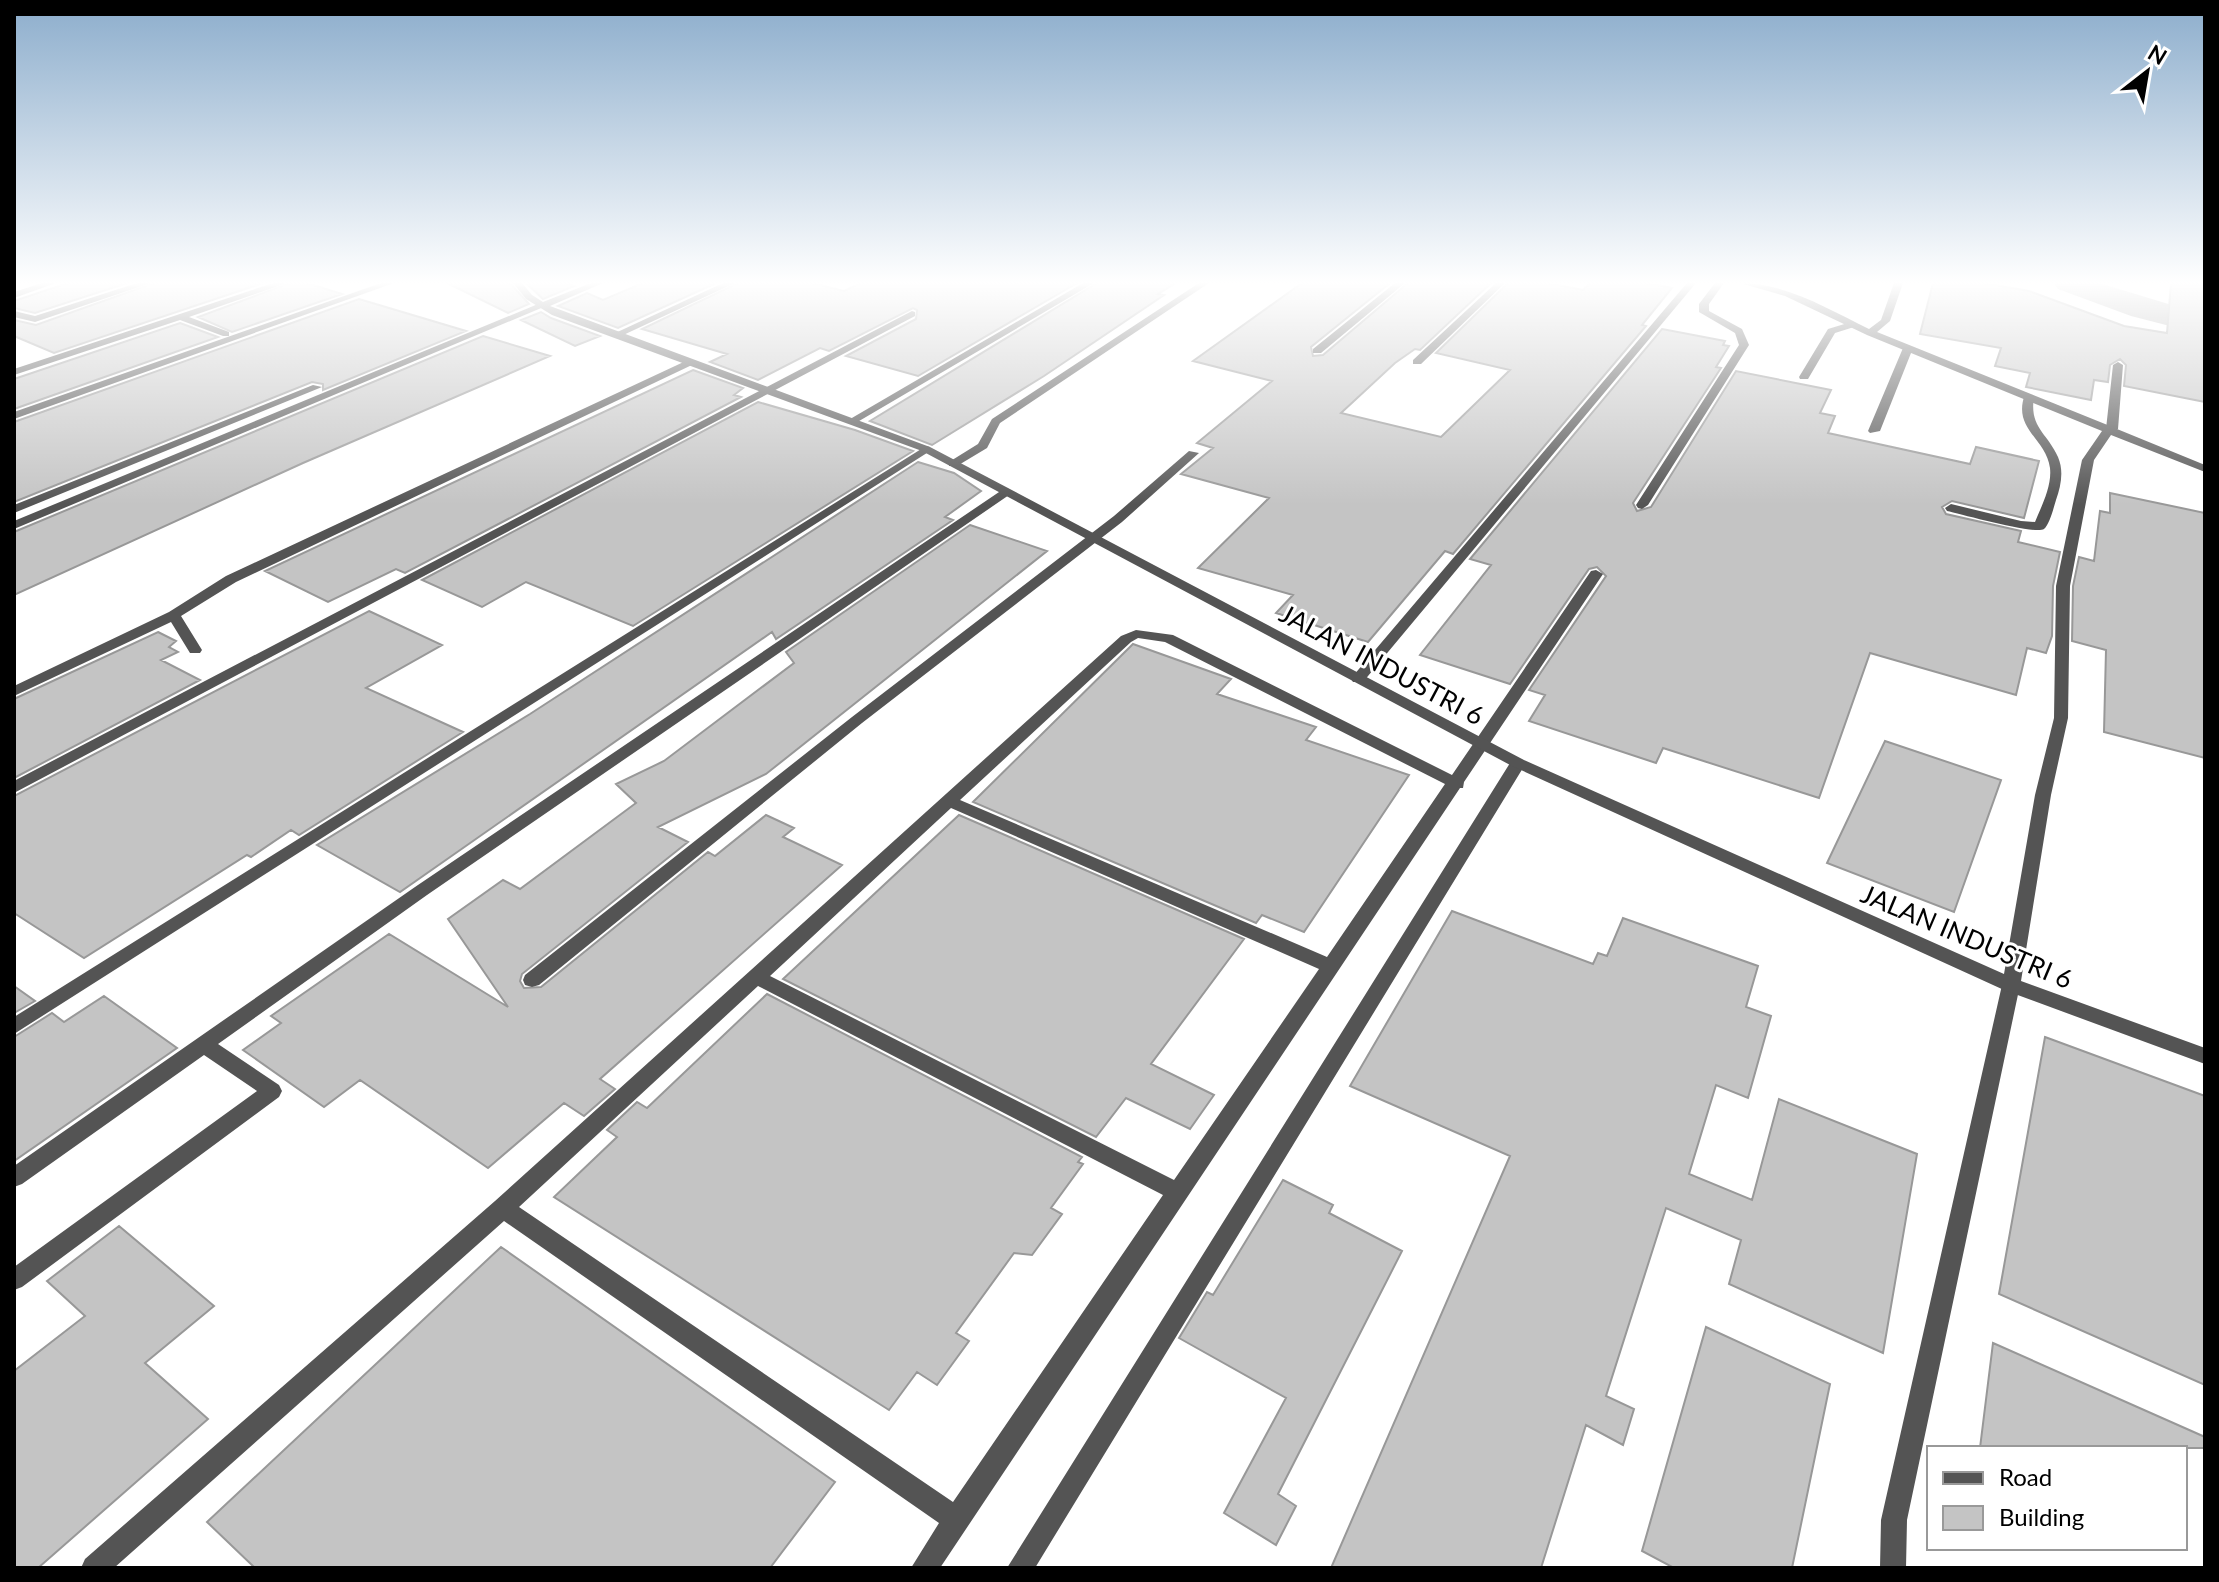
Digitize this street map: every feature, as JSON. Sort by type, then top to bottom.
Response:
[{"type":"street","points":[[14,372],[60,357]]},
{"type":"street","points":[[14,408],[161,357]]},
{"type":"street","points":[[14,416],[181,357]]},
{"type":"street","points":[[14,509],[401,357]]},
{"type":"street","points":[[14,525],[411,357]]},
{"type":"street","name":"JALAN INDUSTRI 6","points":[[676,357],[926,449],[1518,763],[2011,985],[2205,1056]]},
{"type":"street","points":[[14,788],[832,357]]},
{"type":"street","points":[[850,422],[963,357]]},
{"type":"street","points":[[953,464],[983,446],[996,421],[1093,357]]},
{"type":"street","points":[[1417,362],[1423,357]]},
{"type":"street","points":[[1358,679],[1630,357]]},
{"type":"street","points":[[1642,505],[1736,357]]},
{"type":"street","points":[[1804,377],[1816,357]]},
{"type":"street","points":[[1874,431],[1904,357]]},
{"type":"street","points":[[1930,357],[2205,469]]},
{"type":"street","points":[[14,692],[174,615],[231,579],[690,362]]},
{"type":"street","points":[[2112,429],[2118,365]]},
{"type":"street","points":[[1951,508],[2021,525],[2040,526],[2056,474],[2051,456],[2032,429],[2025,410],[2029,396]]},
{"type":"street","points":[[1893,1568],[1894,1520],[2011,985],[2043,795],[2061,718],[2063,586],[2088,460],[2103,435],[2112,429]]},
{"type":"street","points":[[14,1027],[926,449]]},
{"type":"street","points":[[532,980],[1118,519],[1193,453]]},
{"type":"street","points":[[14,1178],[203,1044],[1005,492]]},
{"type":"street","points":[[924,1568],[1484,745],[1596,574]]},
{"type":"street","points":[[174,615],[195,650]]},
{"type":"street","points":[[94,1568],[503,1208],[1126,639],[1136,634],[1168,638],[1457,784]]},
{"type":"street","points":[[1020,1568],[1518,763]]},
{"type":"street","points":[[949,801],[1332,967]]},
{"type":"street","points":[[756,977],[1179,1193]]},
{"type":"street","points":[[14,1280],[272,1091],[203,1044]]},
{"type":"street","points":[[503,1208],[956,1520]]},
{"type":"building","points":[[80,357],[162,357],[14,409],[14,379]]},
{"type":"building","points":[[197,357],[403,357],[323,390],[323,384],[312,382],[14,502],[14,422]]},
{"type":"building","points":[[433,357],[548,357],[303,463],[14,595],[14,532]]},
{"type":"building","points":[[721,357],[803,357],[758,380],[710,362]]},
{"type":"building","points":[[849,357],[951,357],[918,376]]},
{"type":"building","points":[[976,357],[1072,357],[932,445],[870,421]]},
{"type":"building","points":[[1199,357],[1404,357],[1341,413],[1441,437],[1510,370],[1453,357],[1620,357],[1453,554],[1445,551],[1368,642],[1276,613],[1293,595],[1198,568],[1269,498],[1181,474],[1213,448],[1197,443],[1272,381],[1193,361]]},
{"type":"building","points":[[1639,357],[1722,357],[1716,367],[1721,368],[1633,503],[1637,511],[1651,507],[1736,371],[1831,390],[1820,413],[1835,416],[1828,433],[1970,464],[1976,447],[2039,461],[2024,518],[1952,501],[1942,507],[1946,514],[2021,531],[2018,542],[2060,552],[2053,586],[2052,636],[2046,653],[2027,648],[2016,695],[1870,653],[1819,798],[1663,748],[1656,763],[1529,721],[1545,695],[1529,690],[1606,576],[1597,567],[1589,569],[1510,684],[1420,655],[1491,565],[1470,559]]},
{"type":"building","points":[[1998,357],[2205,357],[2205,402],[2124,386],[2126,365],[2120,359],[2110,365],[2108,382],[2094,380],[2091,400],[2026,387],[2030,373],[1995,366]]},
{"type":"building","points":[[693,370],[743,388],[734,395],[741,397],[405,573],[396,569],[328,602],[265,571]]},
{"type":"building","points":[[758,402],[855,430],[913,451],[633,626],[526,582],[482,607],[422,580]]},
{"type":"building","points":[[918,462],[954,473],[981,491],[945,517],[953,520],[776,639],[772,632],[400,892],[317,845],[530,714]]},
{"type":"building","points":[[2110,493],[2205,513],[2205,758],[2104,732],[2106,650],[2072,641],[2073,586],[2079,557],[2094,561],[2100,511],[2110,513]]},
{"type":"building","points":[[970,525],[1047,551],[766,774],[658,827],[688,842],[522,974],[520,981],[524,988],[541,987],[708,852],[715,856],[766,815],[794,828],[783,837],[842,865],[600,1079],[615,1089],[584,1116],[564,1103],[488,1168],[360,1080],[324,1107],[243,1050],[281,1023],[271,1016],[389,934],[508,1007],[448,919],[503,880],[520,889],[636,803],[616,784],[664,761],[794,663],[786,652]]},
{"type":"building","points":[[369,611],[442,645],[366,688],[463,732],[299,835],[291,830],[251,857],[247,855],[84,958],[14,913],[14,796]]},
{"type":"building","points":[[158,632],[176,641],[169,647],[178,652],[161,660],[200,680],[14,778],[14,699]]},
{"type":"building","points":[[1133,644],[1231,679],[1217,694],[1316,727],[1306,740],[1409,775],[1304,932],[1262,915],[1256,923],[973,802]]},
{"type":"building","points":[[1885,741],[2001,780],[1954,912],[1827,863]]},
{"type":"building","points":[[959,815],[1244,939],[1151,1064],[1214,1095],[1190,1129],[1126,1098],[1096,1137],[783,979]]},
{"type":"building","points":[[1452,911],[1593,964],[1598,953],[1607,956],[1623,918],[1758,966],[1746,1007],[1771,1016],[1748,1098],[1716,1085],[1689,1174],[1752,1200],[1779,1099],[1917,1154],[1883,1353],[1729,1284],[1741,1240],[1666,1208],[1606,1396],[1634,1409],[1623,1445],[1586,1425],[1541,1568],[1331,1568],[1510,1156],[1350,1086]]},
{"type":"building","points":[[14,986],[35,1001],[14,1013]]},
{"type":"building","points":[[767,994],[1082,1157],[1078,1162],[1083,1164],[1051,1208],[1062,1214],[1032,1255],[1014,1253],[956,1333],[969,1341],[937,1385],[917,1372],[889,1410],[554,1197],[617,1137],[607,1130],[637,1102],[647,1108]]},
{"type":"building","points":[[104,996],[177,1048],[14,1161],[14,1037],[52,1013],[64,1022]]},
{"type":"building","points":[[2045,1037],[2205,1096],[2205,1385],[1999,1294]]},
{"type":"building","points":[[1283,1180],[1333,1205],[1329,1213],[1402,1251],[1278,1494],[1296,1506],[1276,1545],[1224,1513],[1286,1398],[1179,1338],[1207,1292],[1213,1295]]},
{"type":"building","points":[[119,1226],[214,1306],[145,1363],[208,1419],[38,1568],[14,1568],[14,1371],[85,1316],[47,1281]]},
{"type":"building","points":[[501,1247],[835,1482],[770,1568],[255,1568],[207,1522]]},
{"type":"building","points":[[1706,1327],[1830,1384],[1792,1568],[1674,1568],[1642,1551]]},
{"type":"building","points":[[1993,1343],[2205,1437],[2205,1448],[1980,1446]]}]
